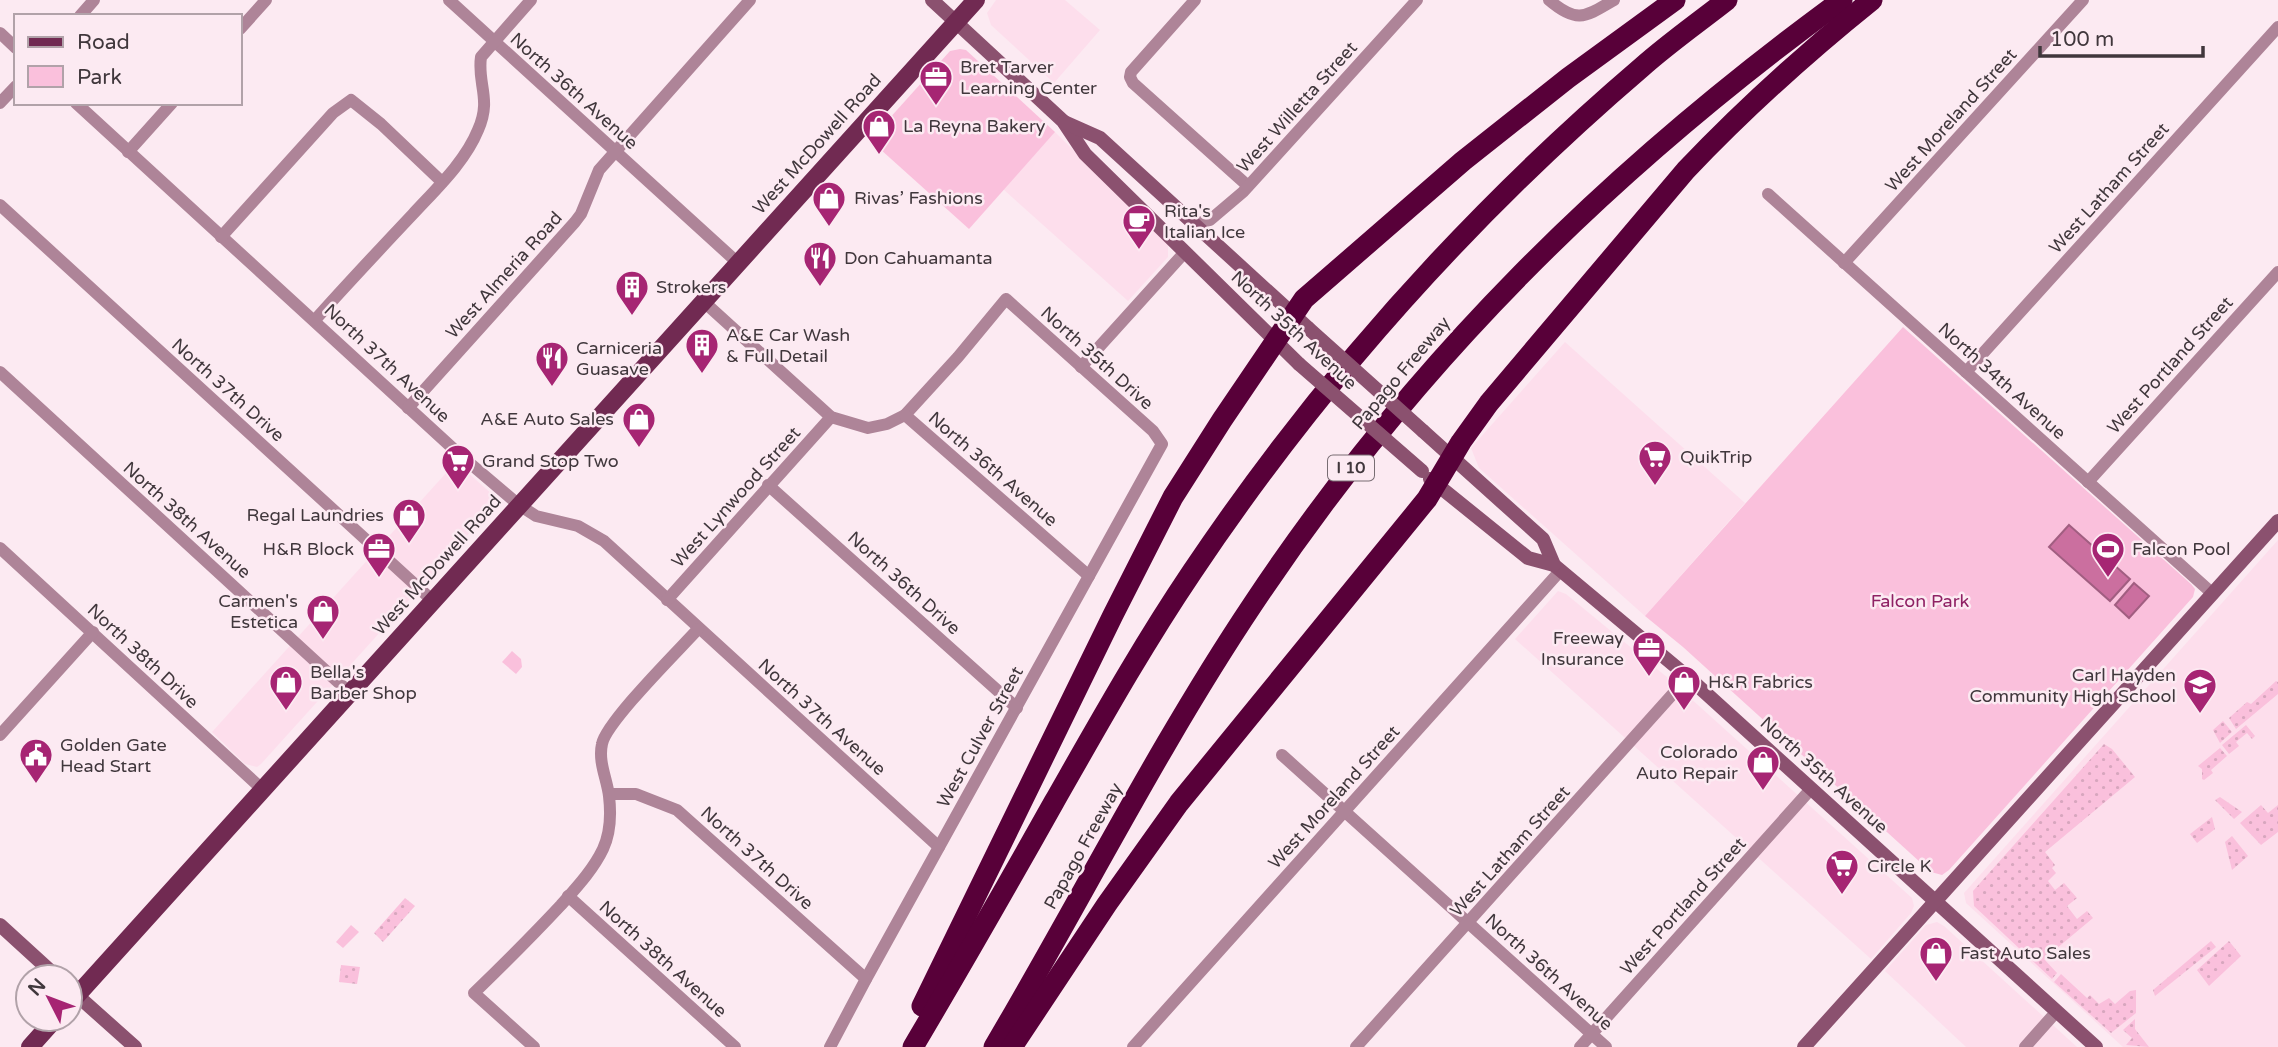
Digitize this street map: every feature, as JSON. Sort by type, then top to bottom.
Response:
[{"type":"highway","points":[[901,1047],[1173,497],[1280,346],[1301,321],[1304,299],[1463,161],[1577,71],[1675,0]]},
{"type":"highway","points":[[913,1047],[1115,695],[1191,574],[1248,491],[1310,409],[1390,314],[1513,186],[1644,65],[1727,0]]},
{"type":"highway","name":"Papago Freeway","points":[[994,1047],[1158,758],[1228,642],[1291,548],[1416,387],[1473,322],[1576,218],[1688,120],[1842,0]]},
{"type":"highway","points":[[1013,1047],[1107,904],[1179,803],[1427,499],[1429,478],[1445,452],[1686,170],[1760,95],[1872,0]]},
{"type":"main road","name":"North 35th Avenue","points":[[932,0],[1063,121],[1085,154],[1280,346],[1429,478],[1528,558],[1557,567]]},
{"type":"main road","name":"West McDowell Road","points":[[84,983],[350,693],[976,0]]},
{"type":"main road","name":"North 35th Avenue","points":[[1063,121],[1100,138],[1543,540],[1557,567],[1688,677],[2096,1047]]},
{"type":"main road","points":[[1804,1047],[2278,522]]},
{"type":"main road","points":[[0,925],[42,963]]},
{"type":"main road","points":[[84,1006],[135,1047]]},
{"type":"main road","points":[[30,1047],[42,1033]]},
{"type":"street","points":[[82,14],[94,0]]},
{"type":"street","points":[[242,27],[265,0]]},
{"type":"street","name":"North 36th Avenue","points":[[449,0],[738,263]]},
{"type":"street","points":[[315,320],[442,181],[478,130],[486,101],[479,67],[481,57],[531,0]]},
{"type":"street","name":"West Almeria Road","points":[[408,408],[575,222],[589,195],[594,178],[614,152],[750,0]]},
{"type":"street","points":[[1195,0],[1131,72],[1130,77],[1248,186]]},
{"type":"street","name":"West Willetta Street","points":[[1194,224],[1210,220],[1248,186],[1417,0]]},
{"type":"street","points":[[1549,0],[1563,12],[1576,17],[1589,15],[1614,0]]},
{"type":"street","name":"West Moreland Street","points":[[1844,263],[2083,0]]},
{"type":"street","name":"West Latham Street","points":[[1966,372],[2278,27]]},
{"type":"street","points":[[0,33],[14,46]]},
{"type":"street","points":[[0,103],[14,88]]},
{"type":"street","points":[[221,237],[333,113],[351,100],[442,181]]},
{"type":"street","name":"North 37th Avenue","points":[[78,105],[408,408],[519,505],[536,516],[566,522],[591,532],[614,550],[939,847]]},
{"type":"street","points":[[128,152],[170,105]]},
{"type":"street","name":"North 34th Avenue","points":[[1768,194],[2213,594]]},
{"type":"street","name":"North 37th Drive","points":[[0,205],[433,601]]},
{"type":"street","points":[[1081,367],[1185,252]]},
{"type":"street","name":"West Portland Street","points":[[2088,481],[2278,272]]},
{"type":"street","name":"North 35th Drive","points":[[905,415],[1006,299],[1153,432],[1162,444]]},
{"type":"street","name":"North 36th Avenue","points":[[703,301],[831,417],[867,428],[887,425],[905,415],[1089,576]]},
{"type":"street","name":"North 38th Avenue","points":[[0,373],[350,693]]},
{"type":"street","name":"West Lynwood Street","points":[[667,600],[831,417]]},
{"type":"street","name":"West Culver Street","points":[[830,1047],[1162,444]]},
{"type":"street","name":"North 36th Drive","points":[[768,485],[1017,708]]},
{"type":"street","name":"North 38th Drive","points":[[0,548],[262,789]]},
{"type":"street","name":"West Moreland Street","points":[[1133,1047],[1345,811],[1557,567]]},
{"type":"street","points":[[534,1047],[474,993],[518,952],[568,896],[587,874],[603,848],[610,819],[609,794],[603,777],[602,742],[621,714],[698,629]]},
{"type":"street","points":[[1,733],[93,632]]},
{"type":"street","name":"West Latham Street","points":[[1356,1047],[1688,677]]},
{"type":"street","name":"North 36th Avenue","points":[[1282,755],[1606,1047]]},
{"type":"street","name":"West Portland Street","points":[[1580,1047],[1811,789]]},
{"type":"street","name":"North 37th Drive","points":[[609,794],[636,794],[677,810],[866,979]]},
{"type":"street","name":"North 38th Avenue","points":[[568,896],[735,1047]]},
{"type":"street","points":[[2025,1047],[2057,1012]]},
{"type":"shaded area","points":[[996,0],[1065,0],[1100,30],[1054,83],[991,25],[987,13]]},
{"type":"shaded area","points":[[1055,132],[1168,244],[1168,257],[1128,301],[1003,189]]},
{"type":"shaded area","points":[[1565,342],[1745,503],[1645,616],[1479,468],[1471,448]]},
{"type":"shaded area","points":[[456,462],[494,496],[494,506],[261,764],[257,767],[245,764],[212,732]]},
{"type":"shaded area","points":[[2069,525],[2130,579],[2110,601],[2049,547]]},
{"type":"shaded area","name":"Carl Hayden Community High School","points":[[2278,540],[2278,1047],[2123,1047],[1966,903],[1964,893]]},
{"type":"shaded area","points":[[2134,583],[2149,596],[2129,618],[2115,605]]},
{"type":"shaded area","points":[[1558,591],[1566,594],[1668,678],[1912,898],[1914,906],[1911,913],[1871,959],[1515,639]]},
{"type":"shaded area","points":[[1937,922],[2077,1047],[1966,1047],[1885,971],[1926,925]]},
{"type":"green space","points":[[966,50],[1055,132],[969,229],[870,140],[950,51]]},
{"type":"green space","name":"Falcon Park","points":[[1903,327],[2195,589],[2193,597],[1942,875],[1931,872],[1683,647],[1645,616]]},
{"type":"green space","points":[[512,651],[521,659],[522,667],[516,674],[502,662]]},
{"type":"green space","points":[[2276,681],[2278,694],[2236,729],[2229,718],[2247,702],[2251,704]]},
{"type":"green space","points":[[2223,721],[2232,732],[2220,743],[2213,730]]},
{"type":"green space","points":[[2246,725],[2255,736],[2252,739],[2247,733],[2236,742],[2239,746],[2229,754],[2222,745]]},
{"type":"green space","points":[[2104,744],[2112,749],[2135,777],[2045,852],[2055,865],[2052,868],[2056,873],[2048,881],[2055,890],[2064,883],[2077,898],[2067,906],[2077,919],[2087,911],[2093,918],[2044,959],[2057,973],[2052,979],[1974,906],[1973,891]]},
{"type":"green space","points":[[2220,748],[2227,756],[2211,770],[2213,773],[2202,779],[2202,769],[2198,766]]},
{"type":"green space","points":[[2220,797],[2242,812],[2234,819],[2215,800]]},
{"type":"green space","points":[[2261,805],[2268,813],[2278,805],[2278,832],[2261,845],[2240,823]]},
{"type":"green space","points":[[2212,817],[2215,829],[2197,843],[2190,834]]},
{"type":"green space","points":[[2232,836],[2248,856],[2232,870],[2225,842]]},
{"type":"green space","points":[[405,898],[415,906],[383,942],[374,933]]},
{"type":"green space","points":[[351,925],[359,932],[343,948],[336,942]]},
{"type":"green space","points":[[2211,941],[2216,947],[2155,996],[2153,990]]},
{"type":"green space","points":[[2229,941],[2241,956],[2209,986],[2197,970]]},
{"type":"green space","points":[[341,965],[360,967],[357,984],[339,982]]},
{"type":"green space","points":[[2061,974],[2087,998],[2090,995],[2099,1004],[2109,998],[2115,1004],[2130,991],[2136,990],[2136,1013],[2111,1033],[2054,982]]},
{"type":"green space","points":[[2135,1019],[2135,1029],[2149,1047],[2126,1045],[2132,1038],[2123,1030]]},
{"type":"place","name":"Bret Tarver Learning Center","points":[[936,107]]},
{"type":"place","name":"La Reyna Bakery","points":[[879,156]]},
{"type":"place","name":"Rivas’ Fashions","points":[[829,228]]},
{"type":"place","name":"Rita's Italian Ice","points":[[1139,251]]},
{"type":"place","name":"Don Cahuamanta","points":[[820,288]]},
{"type":"place","name":"Strokers","points":[[632,317]]},
{"type":"place","name":"A&E Car Wash & Full Detail","points":[[702,375]]},
{"type":"place","name":"Carniceria Guasave","points":[[552,388]]},
{"type":"place","name":"A&E Auto Sales","points":[[639,449]]},
{"type":"place","name":"QuikTrip","points":[[1655,487]]},
{"type":"place","name":"Grand Stop Two","points":[[458,491]]},
{"type":"place","name":"Regal Laundries","points":[[409,545]]},
{"type":"place","name":"H&R Block","points":[[379,579]]},
{"type":"place","name":"Falcon Pool","points":[[2108,579]]},
{"type":"place","name":"Carmen's Estetica","points":[[323,641]]},
{"type":"place","name":"Freeway Insurance","points":[[1649,678]]},
{"type":"place","name":"Bella's Barber Shop","points":[[286,712]]},
{"type":"place","name":"H&R Fabrics","points":[[1684,712]]},
{"type":"place","name":"Carl Hayden Community High School","points":[[2200,715]]},
{"type":"place","name":"Golden Gate Head Start","points":[[36,785]]},
{"type":"place","name":"Colorado Auto Repair","points":[[1763,792]]},
{"type":"place","name":"Circle K","points":[[1842,896]]},
{"type":"place","name":"Fast Auto Sales","points":[[1936,983]]}]
